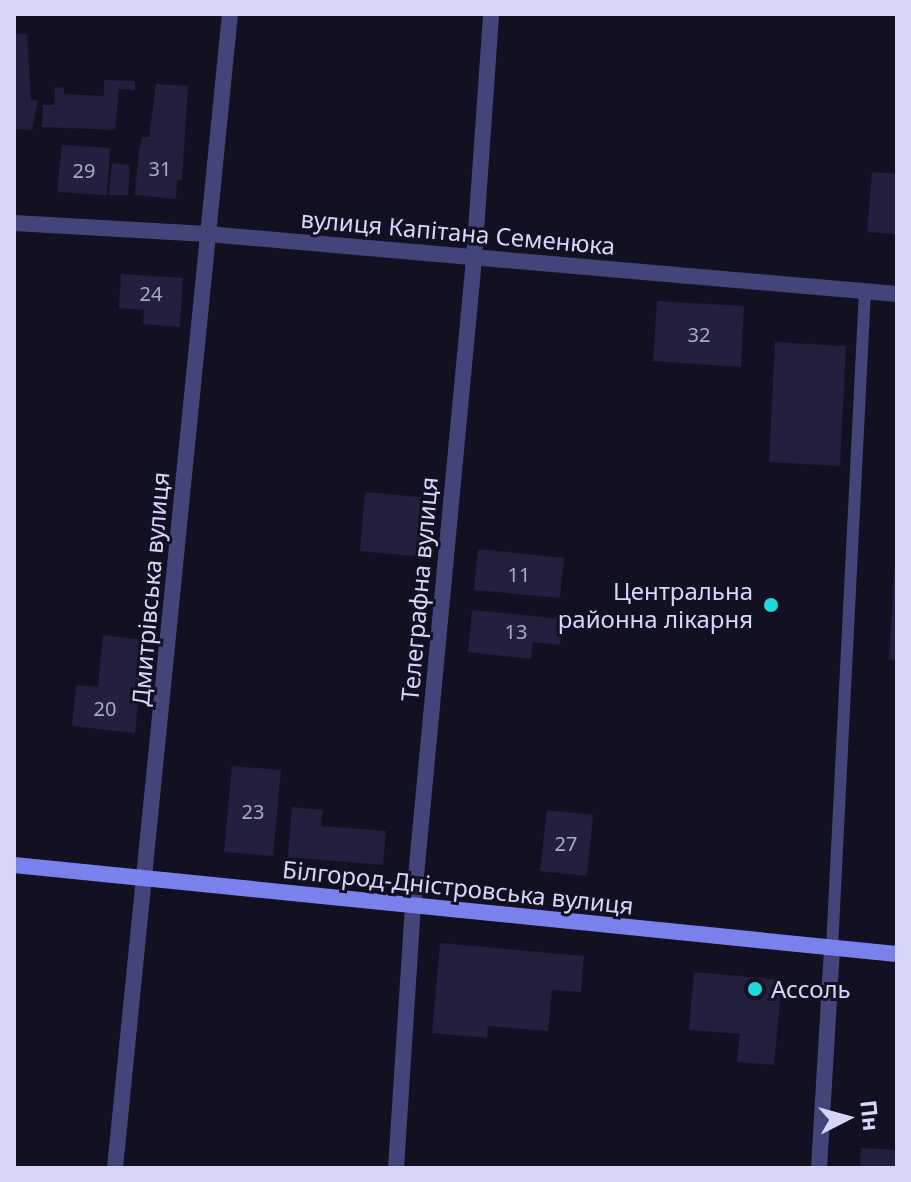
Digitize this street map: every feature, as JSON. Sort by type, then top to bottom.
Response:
[{"type":"main road","name":"Білгород-Дністровська вулиця","points":[[14,865],[413,908],[897,954]]},
{"type":"street","name":"Дмитрівська вулиця","points":[[115,1168],[147,878],[230,14]]},
{"type":"street","name":"Телеграфна вулиця","points":[[396,1168],[413,908],[474,259],[491,14]]},
{"type":"street","name":"вулиця Капітана Семенюка","points":[[14,223],[207,234],[897,294]]},
{"type":"street","points":[[819,1168],[832,949]]},
{"type":"lane","points":[[832,949],[865,291]]},
{"type":"building","points":[[14,33],[27,34],[31,100],[38,100],[32,130],[14,129]]},
{"type":"building","points":[[104,80],[135,81],[135,90],[119,89],[115,130],[42,127],[43,105],[54,105],[55,87],[64,88],[64,94],[104,96]]},
{"type":"building","points":[[156,84],[188,86],[182,180],[177,180],[176,199],[135,195],[139,150],[142,137],[149,137]]},
{"type":"building","points":[[62,145],[110,148],[107,195],[57,192]]},
{"type":"building","points":[[112,163],[130,165],[128,195],[109,195]]},
{"type":"building","points":[[872,172],[897,174],[897,234],[867,232]]},
{"type":"building","points":[[121,274],[183,278],[180,327],[143,324],[144,310],[119,308]]},
{"type":"building","points":[[657,301],[744,306],[741,367],[653,361]]},
{"type":"building","points":[[775,342],[846,346],[840,466],[769,462]]},
{"type":"building","points":[[365,492],[430,498],[425,557],[360,551]]},
{"type":"building","points":[[478,549],[564,558],[560,598],[474,590]]},
{"type":"building","points":[[897,560],[897,661],[889,660]]},
{"type":"building","points":[[472,610],[563,619],[560,645],[533,642],[531,659],[468,652]]},
{"type":"building","points":[[103,635],[144,640],[135,733],[72,726],[76,685],[98,687]]},
{"type":"building","points":[[232,766],[281,770],[273,856],[224,852]]},
{"type":"building","points":[[292,807],[323,810],[321,826],[386,831],[383,865],[288,857]]},
{"type":"building","points":[[547,810],[593,815],[587,876],[540,871]]},
{"type":"building","points":[[440,943],[584,956],[581,992],[552,990],[548,1031],[488,1026],[487,1038],[432,1033]]},
{"type":"building","points":[[694,972],[782,980],[774,1065],[737,1062],[740,1034],[689,1030]]},
{"type":"building","points":[[861,1148],[897,1150],[897,1168],[860,1168]]},
{"type":"place","name":"Центральна районна лікарня","points":[[771,605]]},
{"type":"place","name":"Ассоль","points":[[755,989]]}]
